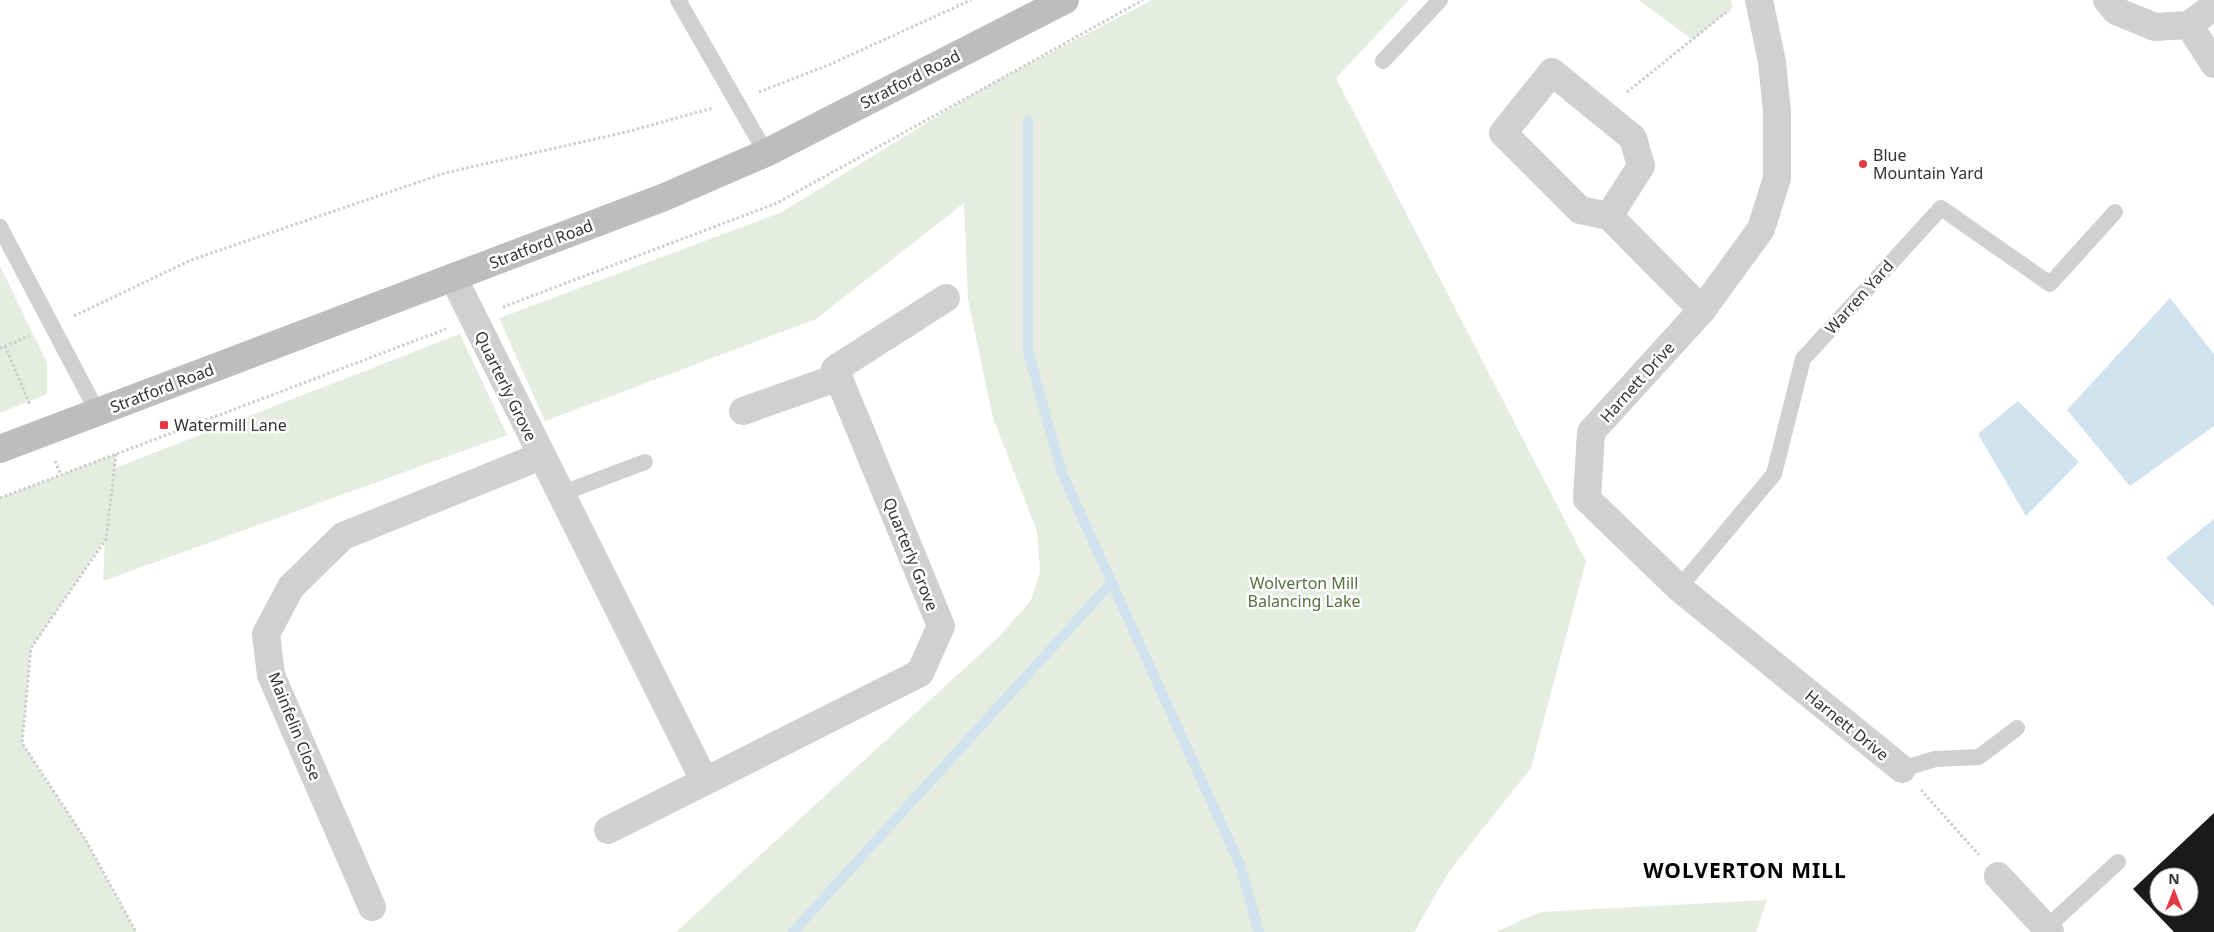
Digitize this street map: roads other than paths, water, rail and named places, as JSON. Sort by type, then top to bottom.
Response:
[{"type":"street","name":"Stratford Road","points":[[0,449],[662,198],[766,153],[1064,0]]},
{"type":"street","name":"Harnett Drive","points":[[1759,0],[1772,62],[1776,104],[1777,178],[1761,229],[1702,310],[1591,432],[1587,499],[1679,588],[1902,769]]},
{"type":"street","points":[[2107,0],[2116,12],[2155,27],[2190,25],[2214,6]]},
{"type":"street","points":[[2190,25],[2214,64]]},
{"type":"street","points":[[1609,216],[1641,166],[1632,138],[1552,72],[1503,134],[1580,210],[1609,216],[1702,310]]},
{"type":"street","name":"Quarterly Grove","points":[[453,277],[704,780]]},
{"type":"street","points":[[743,411],[839,377],[835,369],[946,298]]},
{"type":"street","name":"Quarterly Grove","points":[[608,830],[704,780],[920,673],[941,626],[839,377]]},
{"type":"street","name":"Mainfelin Close","points":[[372,907],[271,675],[266,634],[291,587],[343,536],[541,456]]},
{"type":"street","points":[[1998,876],[2048,930]]},
{"type":"lane","points":[[678,0],[766,153]]},
{"type":"lane","points":[[1383,61],[1440,0]]},
{"type":"lane","name":"Warren Yard","points":[[1679,588],[1774,474],[1803,359],[1941,208],[2050,284],[2115,212]]},
{"type":"lane","points":[[0,227],[98,413]]},
{"type":"lane","points":[[560,494],[645,462]]},
{"type":"lane","points":[[1902,769],[1935,759],[1979,757],[2017,728]]},
{"type":"lane","points":[[2048,930],[2118,862]]},
{"type":"water","points":[[2170,298],[2214,354],[2214,426],[2130,486],[2067,410]]},
{"type":"water","points":[[2018,401],[2079,462],[2026,516],[1978,434]]},
{"type":"water","points":[[2214,519],[2214,607],[2166,558]]},
{"type":"waterway","points":[[1028,121],[1028,352],[1062,473],[1240,865],[1259,932]]},
{"type":"waterway","points":[[793,932],[1112,582]]},
{"type":"place","name":"Blue Mountain Yard","points":[[1863,164]]},
{"type":"place","name":"Watermill Lane","points":[[164,425]]},
{"type":"district","name":"WOLVERTON MILL","points":[[1745,871]]},
{"type":"park label","name":"Wolverton Mill Balancing Lake","points":[[1304,592]]}]
